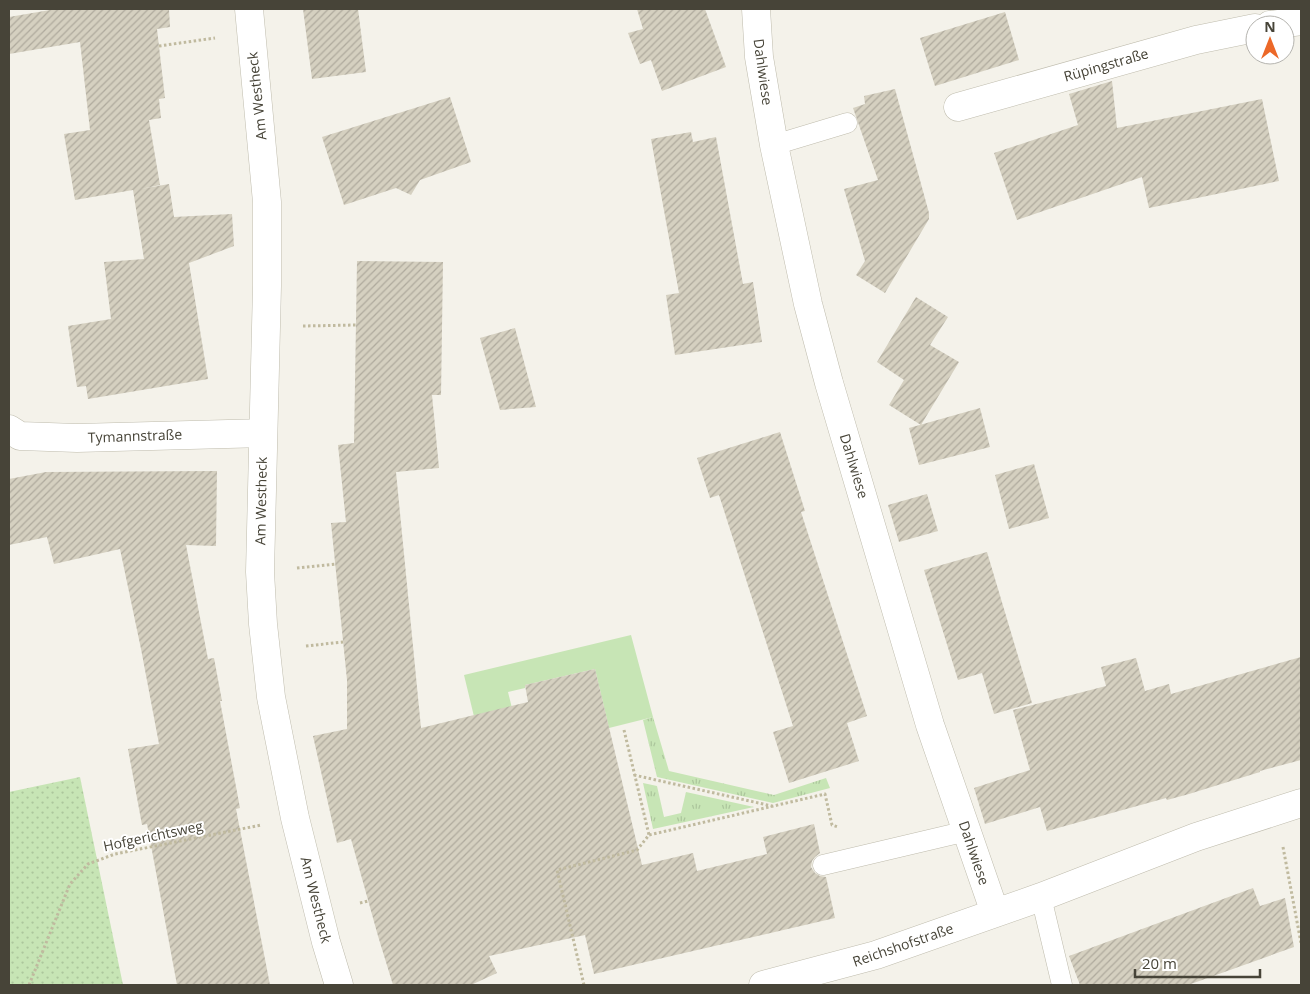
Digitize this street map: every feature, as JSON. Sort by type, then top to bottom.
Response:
[{"type":"street","name":"Am Westheck","points":[[249,9],[268,202],[260,572],[263,624],[271,697],[295,818],[326,942],[339,985]]},
{"type":"street","name":"Dahlwiese","points":[[756,9],[759,57],[774,145],[808,304],[829,383],[930,725],[995,913]]},
{"type":"street","name":"Rüpingstraße","points":[[958,107],[1196,40],[1245,30]]},
{"type":"street","name":"Tymannstraße","points":[[9,429],[20,436],[77,438],[262,433]]},
{"type":"street","name":"Reichshofstraße","points":[[763,985],[876,955],[995,913],[1196,837],[1289,806]]},
{"type":"lane","points":[[774,145],[847,123]]},
{"type":"lane","points":[[823,865],[967,831]]},
{"type":"lane","points":[[1041,896],[1062,985]]},
{"type":"path","points":[[159,46],[223,37]]},
{"type":"path","points":[[303,326],[356,325]]},
{"type":"path","points":[[297,568],[336,564]]},
{"type":"path","points":[[306,646],[343,642]]},
{"type":"path","points":[[624,730],[650,835]]},
{"type":"path","points":[[634,775],[773,806]]},
{"type":"path","points":[[584,985],[557,870],[636,850],[650,835],[825,794],[832,825],[840,828]]},
{"type":"path","points":[[1289,806],[1301,943]]},
{"type":"path","name":"Hofgerichtsweg","points":[[28,985],[70,884],[88,864],[115,854],[269,823]]},
{"type":"path","points":[[360,904],[368,901]]},
{"type":"green space","points":[[631,635],[653,717],[609,728],[595,669],[525,685],[525,688],[508,692],[522,749],[518,899],[464,675]]},
{"type":"green space","points":[[653,717],[669,771],[774,795],[826,778],[830,788],[773,803],[657,777],[643,720]]},
{"type":"green space","points":[[80,777],[123,985],[9,985],[9,792]]},
{"type":"green space","points":[[643,783],[657,786],[664,817],[681,813],[686,792],[754,807],[653,829]]},
{"type":"building","points":[[56,9],[169,9],[170,27],[157,29],[165,98],[159,99],[161,118],[149,120],[160,185],[141,189],[169,184],[174,217],[232,214],[234,246],[189,263],[208,379],[88,399],[86,386],[77,387],[68,326],[111,319],[104,262],[144,259],[133,190],[75,200],[64,134],[90,130],[80,42],[9,54],[9,17]]},
{"type":"building","points":[[303,9],[358,9],[366,72],[312,79]]},
{"type":"building","points":[[637,9],[705,9],[726,67],[662,91],[651,60],[640,64],[628,33],[643,29]]},
{"type":"building","points":[[1005,12],[1019,60],[935,86],[920,38]]},
{"type":"building","points":[[1112,81],[1117,128],[1262,99],[1279,181],[1149,208],[1142,177],[1017,220],[994,153],[1078,125],[1069,94]]},
{"type":"building","points":[[895,89],[929,213],[929,219],[885,293],[856,275],[865,261],[844,189],[878,180],[853,108],[865,104],[864,96]]},
{"type":"building","points":[[450,97],[471,162],[420,180],[411,195],[396,188],[344,205],[322,137]]},
{"type":"building","points":[[691,132],[693,142],[716,137],[743,284],[753,282],[762,342],[675,355],[666,295],[679,293],[651,139]]},
{"type":"building","points":[[357,261],[443,262],[441,395],[432,395],[439,468],[396,472],[421,728],[528,702],[525,685],[595,669],[642,865],[693,853],[697,871],[767,854],[763,837],[814,824],[820,853],[812,861],[811,867],[815,873],[826,877],[835,918],[594,974],[585,935],[489,956],[497,973],[471,985],[393,985],[351,839],[337,843],[313,736],[347,729],[347,680],[331,523],[346,522],[338,445],[354,443]]},
{"type":"building","points":[[916,297],[948,317],[930,345],[959,362],[921,425],[889,405],[904,380],[877,362]]},
{"type":"building","points":[[515,328],[536,407],[500,410],[480,338]]},
{"type":"building","points":[[980,408],[990,447],[919,465],[909,428]]},
{"type":"building","points":[[780,432],[805,511],[801,512],[867,716],[847,723],[859,761],[789,783],[773,732],[793,726],[719,495],[710,498],[697,458]]},
{"type":"building","points":[[1034,464],[1049,518],[1009,529],[995,475]]},
{"type":"building","points":[[217,471],[216,546],[186,545],[208,659],[214,658],[240,808],[236,809],[270,985],[177,985],[147,824],[142,825],[128,749],[159,744],[120,549],[54,564],[47,537],[9,545],[9,479],[46,472]]},
{"type":"building","points":[[927,494],[938,531],[899,542],[888,505]]},
{"type":"building","points":[[987,552],[1032,703],[994,714],[982,673],[958,680],[924,570]]},
{"type":"building","points":[[1301,657],[1301,760],[1189,794],[1167,800],[1166,798],[1047,831],[1040,807],[985,824],[974,788],[1030,770],[1013,710],[1106,686],[1101,667],[1136,658],[1145,691],[1169,684],[1171,694]]},
{"type":"building","points":[[1253,888],[1260,906],[1285,898],[1294,947],[1188,985],[1080,985],[1069,956]]}]
